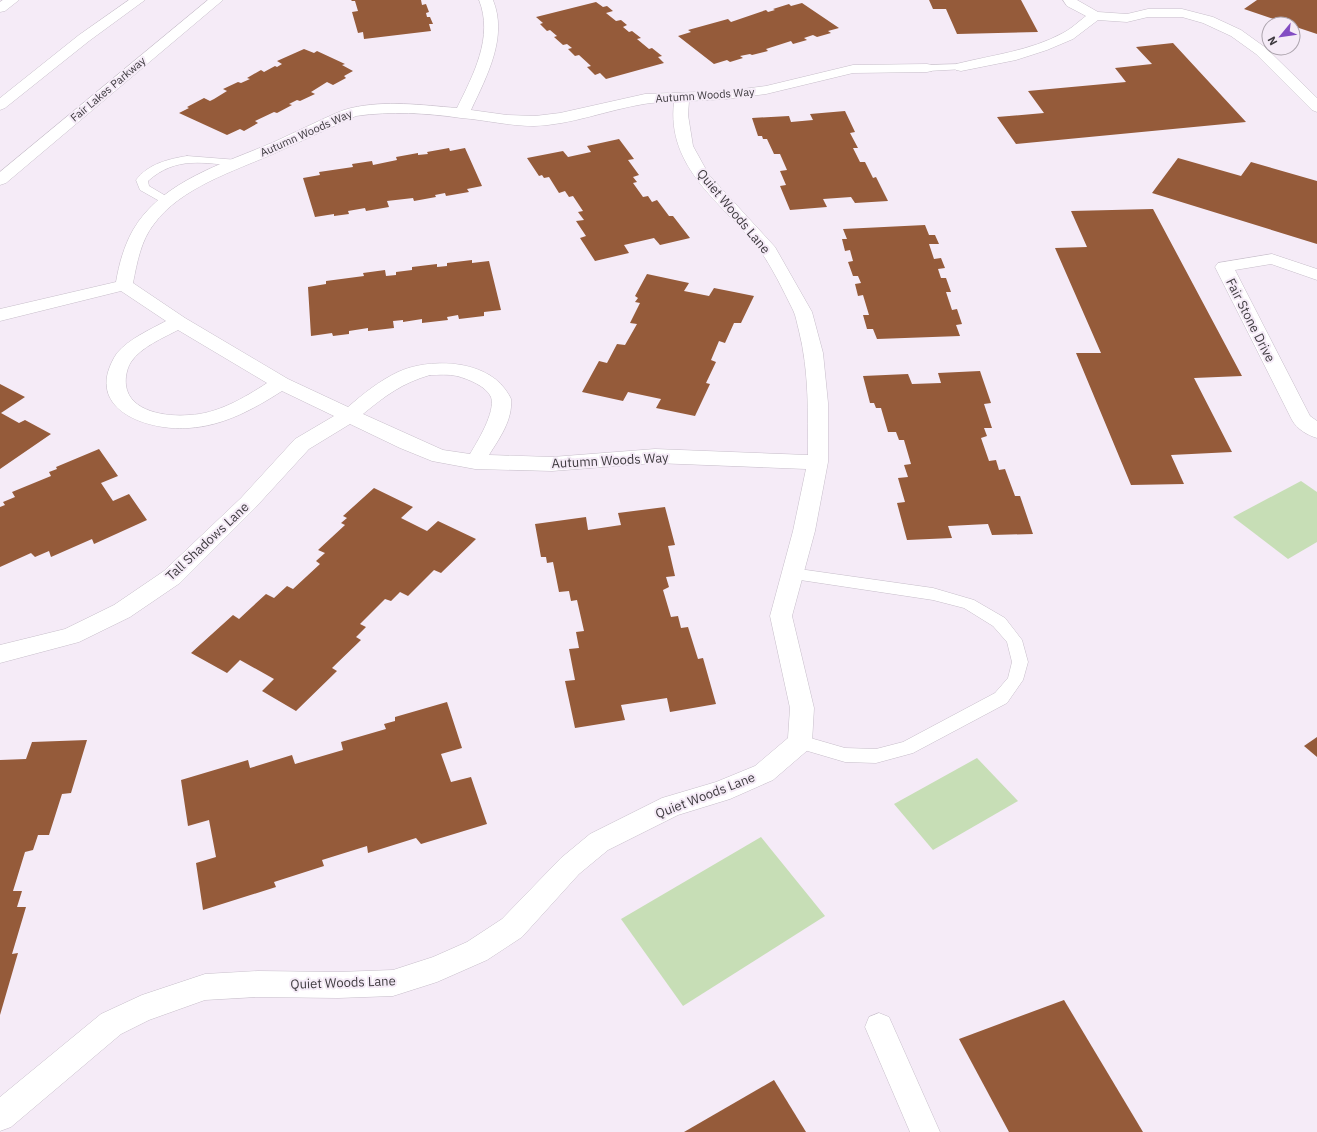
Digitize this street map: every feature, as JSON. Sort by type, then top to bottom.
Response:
[{"type":"street","points":[[0,8],[12,0]]},
{"type":"street","points":[[0,106],[84,38],[138,0]]},
{"type":"street","name":"Fair Lakes Parkway","points":[[0,180],[216,0]]},
{"type":"street","points":[[462,113],[480,75],[490,37],[491,16],[486,0]]},
{"type":"street","points":[[1070,0],[1072,3],[1095,16],[1127,18],[1148,13],[1182,13],[1208,20],[1236,33],[1261,51],[1317,107]]},
{"type":"street","points":[[1140,0],[1148,13]]},
{"type":"street","name":"Autumn Woods Way","points":[[961,67],[999,60],[1030,51],[1068,36],[1095,16]]},
{"type":"street","name":"Autumn Woods Way","points":[[818,462],[655,456],[552,464],[475,462],[439,456],[407,444],[350,415],[281,383],[179,322],[141,298],[124,285],[127,263],[139,233],[151,216],[167,201],[196,183],[352,112],[379,108],[405,108],[462,113],[507,120],[535,121],[560,118],[645,99],[726,95],[766,90],[853,69],[927,68]]},
{"type":"street","name":"Quiet Woods Lane","points":[[0,1116],[111,1024],[142,1009],[205,987],[258,984],[338,985],[393,983],[437,969],[477,951],[512,928],[570,866],[599,842],[671,806],[721,790],[764,773],[800,742],[802,708],[781,616],[804,531],[818,462],[818,403],[814,354],[803,312],[766,247],[702,177],[685,146],[680,115],[682,97]]},
{"type":"street","name":"Fair Stone Drive","points":[[1317,275],[1272,260],[1224,267],[1302,420],[1317,431]]},
{"type":"street","points":[[0,315],[124,285]]},
{"type":"street","points":[[179,322],[146,340],[130,351],[120,363],[115,384],[120,401],[138,414],[160,421],[189,422],[211,418],[248,404],[281,383]]},
{"type":"street","points":[[350,415],[382,389],[404,376],[429,369],[459,370],[471,374],[484,380],[494,388],[501,398],[500,412],[494,430],[475,462]]},
{"type":"street","name":"Tall Shadows Lane","points":[[0,654],[71,636],[122,611],[172,577],[248,503],[302,444],[350,415]]},
{"type":"street","points":[[879,1027],[925,1132]]},
{"type":"lane","name":"Autumn Woods Way","points":[[927,68],[961,67]]},
{"type":"lane","points":[[167,201],[144,188],[142,180],[151,171],[167,162],[183,159],[238,163]]},
{"type":"lane","points":[[792,574],[933,594],[969,604],[999,622],[1014,640],[1020,662],[1015,680],[1001,698],[907,748],[876,756],[845,755],[800,742]]},
{"type":"green space","points":[[1301,481],[1317,492],[1317,542],[1288,559],[1233,517]]},
{"type":"green space","points":[[977,758],[1018,801],[933,850],[894,804]]},
{"type":"green space","points":[[761,837],[825,916],[683,1006],[621,919]]},
{"type":"building","points":[[351,0],[421,0],[422,5],[426,4],[429,12],[426,13],[427,17],[430,17],[433,24],[429,24],[431,31],[364,39],[363,32],[358,33],[352,12],[358,11],[355,1]]},
{"type":"building","points":[[929,0],[1021,0],[1038,32],[957,34],[946,9],[933,9]]},
{"type":"building","points":[[1257,0],[1317,0],[1317,34],[1301,29],[1301,16],[1265,16],[1244,9]]},
{"type":"building","points":[[596,2],[603,7],[607,6],[613,11],[606,13],[616,21],[621,20],[627,25],[623,27],[629,32],[632,31],[641,38],[637,39],[649,49],[652,48],[662,56],[658,57],[664,63],[606,79],[600,73],[595,75],[587,67],[591,66],[579,55],[575,56],[568,49],[572,48],[567,44],[563,45],[554,37],[557,36],[550,30],[547,31],[540,24],[543,23],[536,17]]},
{"type":"building","points":[[802,3],[839,28],[828,31],[831,33],[817,37],[813,35],[804,38],[807,40],[793,44],[791,41],[766,49],[768,51],[740,56],[743,58],[730,62],[727,60],[714,64],[678,36],[691,32],[688,30],[728,19],[731,22],[766,10],[768,12],[789,4],[791,6]]},
{"type":"building","points":[[1173,43],[1246,122],[1016,144],[997,117],[1044,113],[1028,91],[1126,82],[1115,68],[1152,64],[1136,47]]},
{"type":"building","points":[[304,49],[314,53],[317,51],[345,64],[342,65],[353,71],[344,76],[346,78],[333,85],[327,82],[311,92],[315,94],[300,101],[297,100],[289,104],[292,105],[277,113],[274,112],[255,121],[258,123],[244,131],[240,129],[227,135],[179,113],[204,98],[210,101],[214,99],[227,91],[223,89],[238,82],[241,83],[250,79],[247,78],[261,70],[264,72],[275,66],[277,67],[282,64],[277,61]]},
{"type":"building","points":[[845,111],[855,132],[850,133],[858,148],[853,148],[860,162],[865,162],[873,178],[876,177],[888,201],[855,203],[851,197],[823,199],[827,207],[790,210],[780,186],[786,185],[780,171],[787,170],[780,154],[774,154],[767,139],[763,139],[762,136],[758,136],[752,118],[789,116],[791,122],[813,120],[810,114]]},
{"type":"building","points":[[619,139],[634,159],[628,160],[639,175],[633,177],[637,182],[633,183],[643,197],[648,196],[652,202],[657,200],[669,216],[673,216],[690,238],[660,245],[654,238],[624,245],[629,253],[595,261],[580,238],[586,236],[576,221],[584,220],[578,212],[583,211],[573,196],[569,197],[565,191],[559,193],[549,177],[544,178],[542,175],[539,176],[527,158],[563,151],[568,157],[591,152],[587,146]]},
{"type":"building","points":[[449,148],[450,151],[465,148],[482,186],[467,189],[469,192],[446,196],[445,193],[435,195],[436,197],[414,201],[413,198],[387,201],[389,207],[366,211],[365,208],[348,211],[349,214],[334,216],[334,214],[315,217],[303,178],[320,175],[319,172],[353,167],[352,164],[372,161],[373,165],[397,160],[396,157],[418,153],[418,155],[428,154],[427,152]]},
{"type":"building","points":[[1178,158],[1241,176],[1251,162],[1317,181],[1317,244],[1152,193]]},
{"type":"building","points":[[1153,209],[1242,376],[1194,378],[1232,452],[1171,455],[1184,484],[1131,485],[1076,353],[1101,353],[1055,248],[1087,247],[1071,211]]},
{"type":"building","points":[[925,225],[929,235],[935,235],[939,244],[929,244],[934,259],[941,258],[945,268],[938,269],[941,278],[946,278],[951,292],[946,292],[952,310],[957,309],[962,324],[956,325],[960,336],[877,339],[873,329],[867,329],[863,315],[869,315],[863,295],[858,296],[855,284],[861,283],[858,276],[853,276],[848,262],[853,261],[850,250],[845,251],[842,239],[847,239],[843,229]]},
{"type":"building","points":[[472,260],[472,263],[489,261],[501,310],[484,312],[484,316],[459,319],[458,315],[447,317],[448,320],[422,323],[422,319],[403,322],[403,320],[393,321],[394,328],[368,331],[368,328],[349,331],[349,334],[333,336],[332,333],[311,336],[308,287],[326,284],[326,281],[364,276],[363,273],[385,270],[386,276],[396,275],[396,272],[412,270],[412,267],[437,264],[437,267],[447,266],[447,263]]},
{"type":"building","points":[[647,274],[689,283],[684,291],[709,296],[714,288],[754,296],[741,323],[734,323],[725,343],[719,341],[711,360],[716,362],[706,383],[710,384],[695,416],[656,408],[661,399],[628,392],[623,401],[582,392],[599,361],[607,363],[617,344],[625,345],[637,324],[630,323],[640,303],[635,302],[638,298],[635,296]]},
{"type":"building","points":[[980,371],[991,403],[984,404],[992,428],[984,428],[987,436],[981,438],[989,461],[996,460],[999,470],[1005,469],[1015,496],[1020,496],[1033,534],[992,535],[988,524],[948,526],[952,538],[907,540],[897,503],[905,502],[898,478],[908,477],[904,465],[911,464],[904,440],[899,440],[896,432],[888,432],[881,408],[876,408],[874,403],[870,403],[863,376],[908,374],[912,384],[941,383],[938,373]]},
{"type":"building","points":[[0,384],[25,397],[1,413],[19,423],[25,420],[51,434],[0,469]]},
{"type":"building","points":[[99,449],[118,476],[101,483],[113,501],[129,494],[147,520],[94,544],[92,539],[51,557],[49,551],[35,557],[31,553],[0,567],[0,507],[5,505],[3,502],[15,497],[12,492],[51,476],[49,472],[57,469],[56,467]]},
{"type":"building","points":[[374,488],[413,507],[401,518],[427,531],[438,521],[476,539],[441,573],[434,570],[408,596],[400,592],[391,601],[385,599],[360,624],[366,627],[356,637],[361,640],[332,668],[337,671],[296,711],[262,691],[274,679],[240,660],[227,673],[191,653],[233,615],[239,619],[266,594],[274,598],[287,586],[293,589],[320,564],[316,561],[325,553],[318,550],[345,525],[341,523],[347,518],[343,516]]},
{"type":"building","points":[[665,507],[675,545],[668,546],[675,576],[666,577],[669,587],[663,590],[671,617],[678,616],[681,628],[688,627],[698,659],[703,658],[716,704],[670,712],[667,698],[621,705],[625,720],[575,728],[565,681],[575,680],[569,649],[579,648],[576,632],[584,631],[577,600],[571,601],[569,591],[559,592],[553,562],[547,563],[546,557],[541,557],[535,524],[586,517],[588,530],[621,525],[618,513]]},
{"type":"building","points":[[447,702],[462,748],[441,754],[451,782],[471,777],[487,824],[421,844],[416,838],[368,853],[367,846],[322,860],[324,866],[274,882],[276,887],[203,910],[196,863],[216,857],[209,820],[188,826],[181,780],[248,760],[250,768],[292,755],[295,764],[343,750],[341,742],[386,729],[384,724],[395,721],[395,717]]},
{"type":"building","points":[[1317,737],[1317,757],[1304,746]]},
{"type":"building","points":[[87,740],[71,793],[62,794],[49,835],[38,835],[33,850],[25,852],[13,891],[22,891],[17,907],[26,907],[12,954],[18,953],[0,1015],[0,760],[26,759],[32,742]]},
{"type":"building","points":[[1064,1000],[1143,1132],[1009,1132],[959,1039]]},
{"type":"building","points":[[774,1080],[806,1132],[684,1132]]}]
